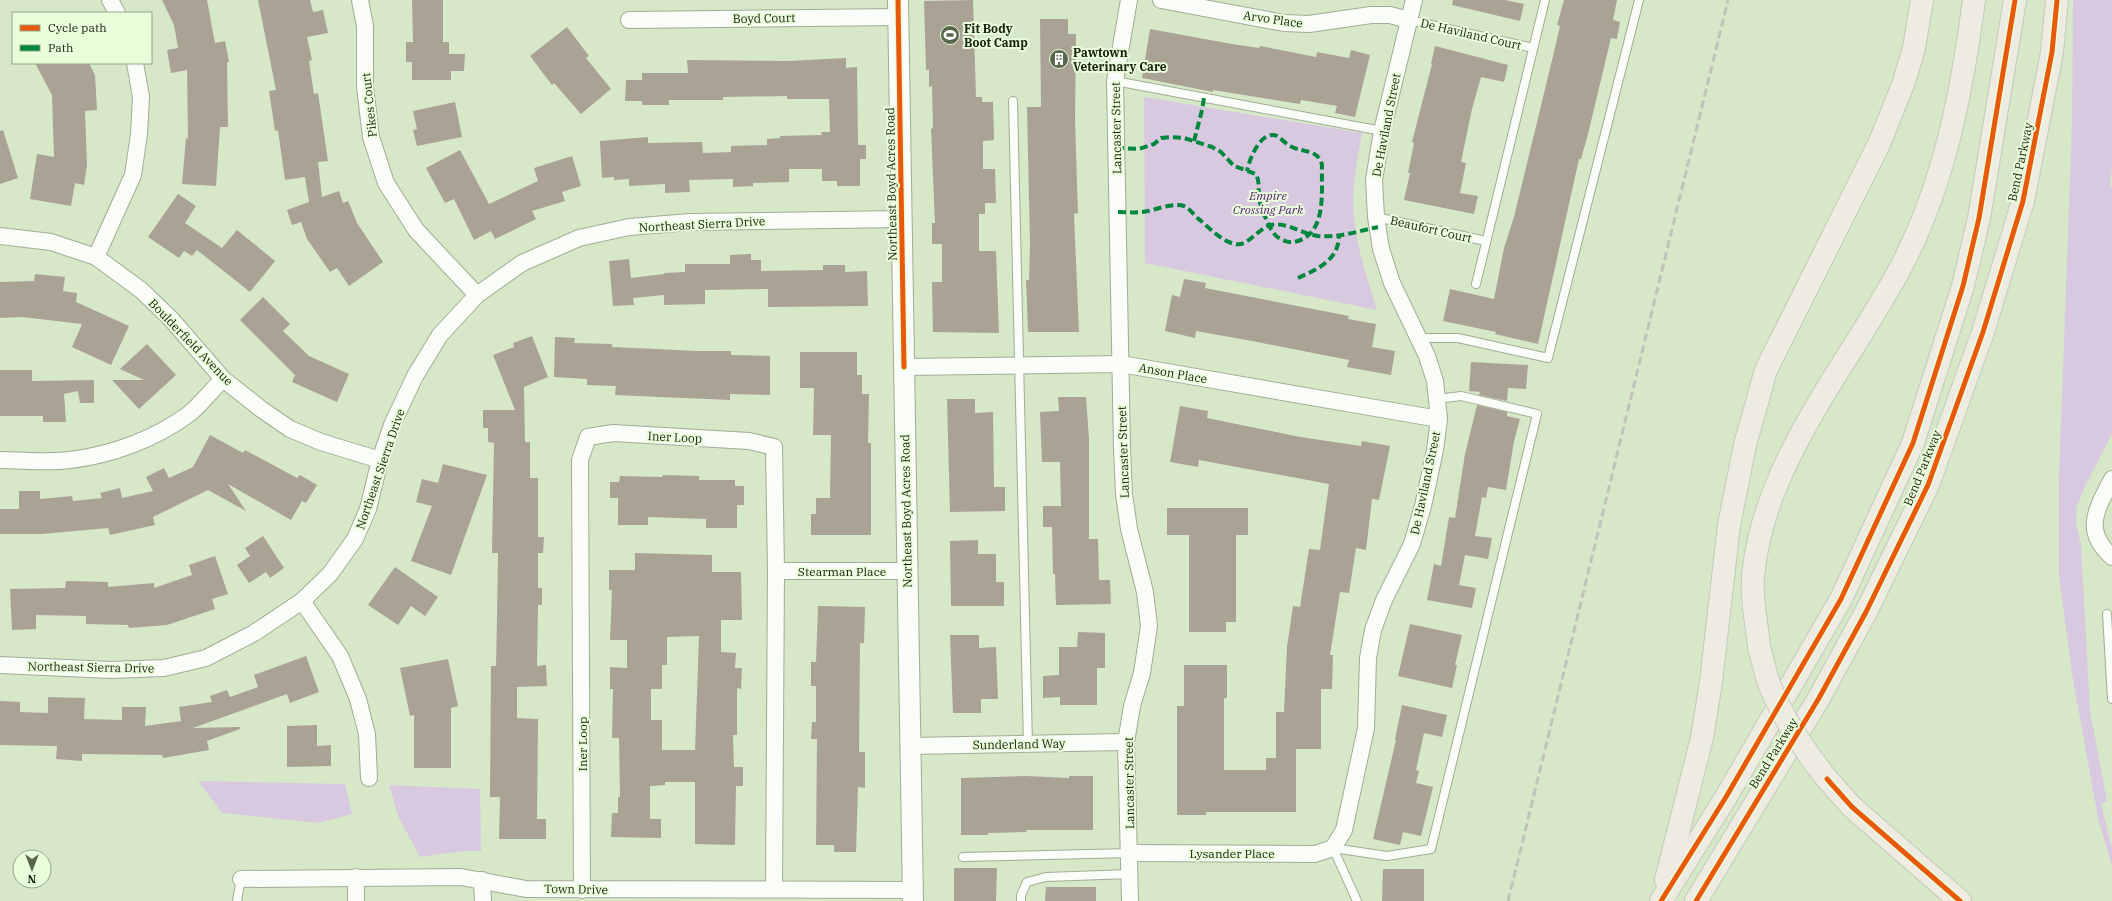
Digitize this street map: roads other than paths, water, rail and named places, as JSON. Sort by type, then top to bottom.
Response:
[{"type":"highway","points":[[1661,901],[1702,738],[1711,682],[1729,525],[1745,445],[1766,370],[1879,144],[1904,82],[1914,48],[1922,0]]},
{"type":"highway","points":[[1960,901],[1852,807],[1805,751],[1787,721],[1770,685],[1760,647],[1753,578],[1762,527],[1772,499],[1794,448],[1902,264],[1935,188],[1959,100],[1974,0]]},
{"type":"highway","name":"Bend Parkway","points":[[1661,901],[1726,797],[1841,599],[1913,443],[1963,286],[1979,218],[2015,0]]},
{"type":"highway","name":"Bend Parkway","points":[[1696,901],[1822,692],[1866,612],[1928,485],[1983,332],[2023,201],[2052,52],[2058,0]]},
{"type":"street","points":[[110,0],[116,12]]},
{"type":"street","name":"Pikes Court","points":[[360,0],[365,26],[365,87],[371,137],[386,183],[416,230],[477,295]]},
{"type":"street","name":"Lancaster Street","points":[[1129,0],[1115,81],[1124,494],[1130,529],[1145,592],[1148,626],[1142,673],[1132,706],[1126,742],[1130,853],[1130,901]]},
{"type":"street","name":"Arvo Place","points":[[1161,0],[1284,23],[1309,24],[1371,15],[1390,15],[1409,20]]},
{"type":"street","name":"De Haviland Street","points":[[1333,848],[1344,830],[1366,728],[1368,658],[1373,630],[1384,600],[1412,544],[1423,506],[1439,419],[1435,381],[1427,356],[1392,283],[1381,249],[1376,217],[1374,180],[1382,131],[1414,0]]},
{"type":"street","name":"Boyd Court","points":[[629,20],[898,8]]},
{"type":"street","name":"Northeast Boyd Acres Road","points":[[898,8],[913,895]]},
{"type":"street","points":[[96,257],[133,175],[139,134],[142,97],[136,64]]},
{"type":"street","name":"Northeast Sierra Drive","points":[[0,665],[111,670],[164,668],[206,658],[254,633],[302,602],[330,574],[355,539],[368,509],[380,460],[392,425],[415,376],[440,335],[477,295],[522,263],[579,238],[629,227],[690,222],[902,219]]},
{"type":"street","name":"Boulderfield Avenue","points":[[0,236],[51,242],[96,257],[146,295],[171,319],[223,379],[290,429],[321,442],[380,460]]},
{"type":"street","name":"Anson Place","points":[[904,367],[1121,364],[1439,419]]},
{"type":"street","points":[[0,460],[69,460],[104,454],[129,445],[164,431],[190,413],[223,379]]},
{"type":"street","name":"Iner Loop","points":[[582,890],[580,460],[588,437],[613,433],[750,441],[774,447],[776,571],[774,889]]},
{"type":"street","points":[[2112,479],[2094,517],[2094,530],[2100,543],[2112,557]]},
{"type":"street","name":"Stearman Place","points":[[776,571],[907,571]]},
{"type":"street","points":[[302,602],[340,656],[358,699],[367,734],[369,778]]},
{"type":"street","name":"Sunderland Way","points":[[911,746],[1126,742]]},
{"type":"street","name":"Lysander Place","points":[[1130,853],[1315,854],[1333,848]]},
{"type":"street","points":[[356,877],[356,901]]},
{"type":"street","name":"Town Drive","points":[[241,879],[461,877],[526,889],[774,889],[913,895]]},
{"type":"street","points":[[482,880],[483,901]]},
{"type":"lane","points":[[1476,284],[1545,0]]},
{"type":"lane","points":[[1418,338],[1458,338],[1548,358],[1639,0]]},
{"type":"lane","name":"De Haviland Court","points":[[1409,20],[1533,48]]},
{"type":"lane","points":[[1115,81],[1382,131]]},
{"type":"lane","points":[[1013,101],[1028,745]]},
{"type":"lane","name":"Beaufort Court","points":[[1376,217],[1486,241]]},
{"type":"lane","points":[[1333,848],[1388,856],[1430,849],[1537,414],[1461,396],[1438,399]]},
{"type":"lane","points":[[2107,614],[2112,699]]},
{"type":"lane","points":[[1333,848],[1357,901]]},
{"type":"lane","points":[[963,857],[1130,853]]},
{"type":"lane","points":[[1021,901],[1021,895],[1027,882],[1046,877],[1130,874]]},
{"type":"lane","points":[[237,901],[241,879]]},
{"type":"railway","points":[[1508,901],[1728,0]]},
{"type":"place","name":"Fit Body Boot Camp","points":[[950,35]]},
{"type":"place","name":"Pawtown Veterinary Care","points":[[1059,59]]},
{"type":"park label","name":"Empire Crossing Park","points":[[1268,202]]}]
